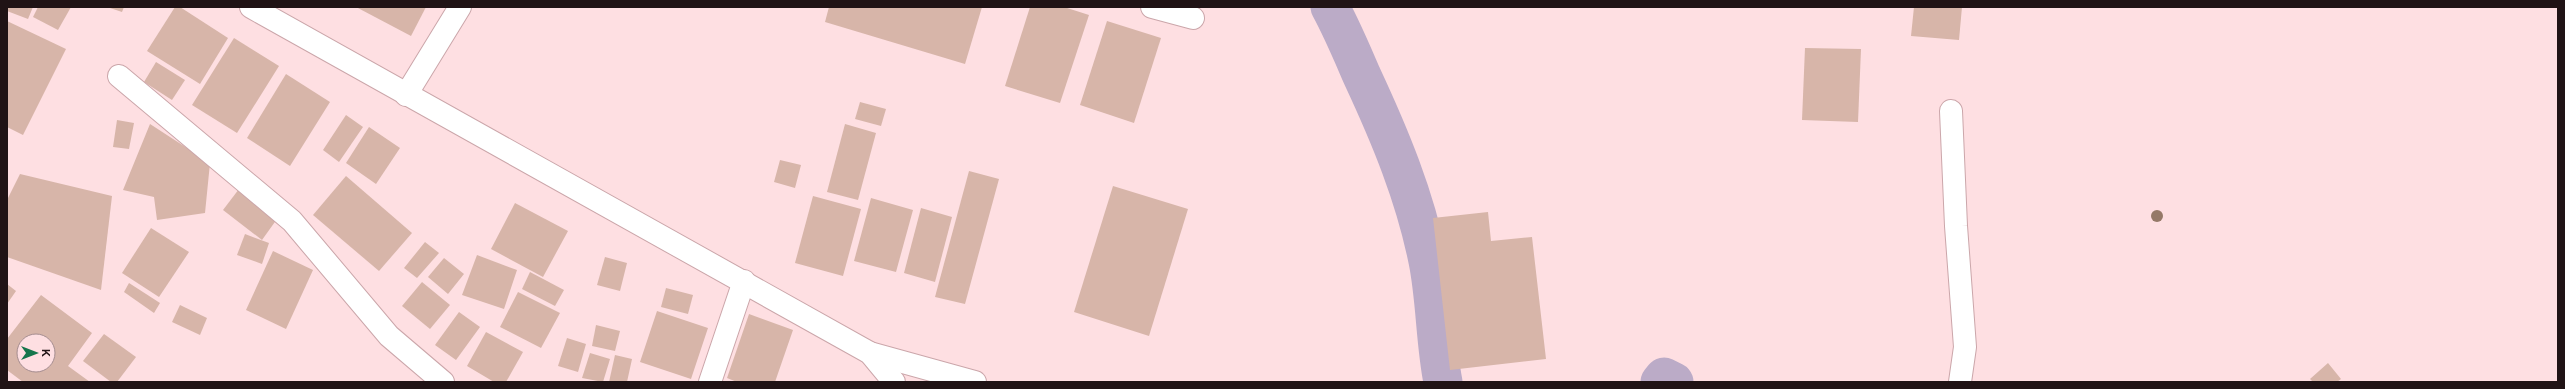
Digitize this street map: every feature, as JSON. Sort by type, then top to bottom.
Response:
[{"type":"street","points":[[251,7],[406,95],[744,281],[870,353],[975,382]]},
{"type":"street","points":[[406,95],[460,7]]},
{"type":"street","points":[[1152,7],[1193,18]]},
{"type":"street","points":[[119,76],[292,220],[389,336],[443,382]]},
{"type":"street","points":[[1950,111],[1956,226],[1966,348],[1960,382]]},
{"type":"street","points":[[710,382],[744,281]]},
{"type":"street","points":[[870,353],[894,382]]},
{"type":"building","points":[[7,7],[33,7],[28,19],[7,11]]},
{"type":"building","points":[[38,7],[71,7],[58,30],[33,17]]},
{"type":"building","points":[[107,7],[124,7],[122,12]]},
{"type":"building","points":[[175,7],[180,7],[228,38],[200,84],[147,51]]},
{"type":"building","points":[[356,7],[426,7],[411,36]]},
{"type":"building","points":[[829,7],[982,7],[965,64],[825,22]]},
{"type":"building","points":[[1030,7],[1064,7],[1089,15],[1060,103],[1005,86]]},
{"type":"building","points":[[1914,7],[1962,7],[1959,40],[1911,36]]},
{"type":"building","points":[[7,21],[66,49],[23,135],[7,127]]},
{"type":"building","points":[[1107,21],[1161,38],[1134,123],[1080,105]]},
{"type":"building","points":[[234,38],[279,66],[237,133],[192,105]]},
{"type":"building","points":[[1805,48],[1861,49],[1858,122],[1802,120]]},
{"type":"building","points":[[156,62],[185,80],[172,100],[144,82]]},
{"type":"building","points":[[286,74],[330,102],[290,166],[247,138]]},
{"type":"building","points":[[860,102],[886,109],[881,126],[855,119]]},
{"type":"building","points":[[346,115],[363,127],[339,162],[323,150]]},
{"type":"building","points":[[117,120],[134,123],[129,149],[113,147]]},
{"type":"building","points":[[150,124],[210,163],[205,213],[157,220],[154,197],[123,190]]},
{"type":"building","points":[[845,124],[876,133],[858,200],[827,192]]},
{"type":"building","points":[[369,127],[400,148],[376,184],[346,163]]},
{"type":"building","points":[[780,160],[801,165],[795,188],[774,182]]},
{"type":"building","points":[[969,171],[999,179],[965,304],[935,297]]},
{"type":"building","points":[[20,174],[112,196],[101,290],[7,257],[7,200]]},
{"type":"building","points":[[346,176],[412,233],[379,271],[313,215]]},
{"type":"building","points":[[1113,186],[1188,209],[1149,336],[1074,312]]},
{"type":"building","points":[[239,189],[277,219],[262,240],[223,210]]},
{"type":"building","points":[[813,196],[861,209],[843,276],[795,263]]},
{"type":"building","points":[[871,198],[913,210],[896,272],[854,261]]},
{"type":"building","points":[[515,203],[568,231],[543,277],[491,249]]},
{"type":"building","points":[[921,208],[952,217],[935,282],[904,273]]},
{"type":"building","points":[[1488,212],[1491,241],[1532,237],[1546,359],[1450,370],[1433,218]]},
{"type":"building","points":[[151,228],[189,252],[159,297],[122,273]]},
{"type":"building","points":[[245,234],[269,243],[262,264],[237,255]]},
{"type":"building","points":[[425,242],[439,253],[417,278],[404,268]]},
{"type":"building","points":[[273,251],[313,270],[286,329],[246,310]]},
{"type":"building","points":[[477,255],[517,270],[504,309],[462,295]]},
{"type":"building","points":[[605,257],[627,263],[620,291],[597,285]]},
{"type":"building","points":[[444,258],[464,274],[448,294],[428,277]]},
{"type":"building","points":[[530,272],[564,290],[555,306],[522,289]]},
{"type":"building","points":[[422,282],[450,305],[430,329],[402,306]]},
{"type":"building","points":[[129,283],[160,303],[154,313],[124,292]]},
{"type":"building","points":[[7,284],[16,291],[7,304]]},
{"type":"building","points":[[666,288],[693,295],[688,314],[661,307]]},
{"type":"building","points":[[518,292],[560,313],[541,348],[500,327]]},
{"type":"building","points":[[41,295],[92,333],[68,366],[90,382],[23,382],[7,370],[7,339]]},
{"type":"building","points":[[180,305],[207,318],[200,335],[172,322]]},
{"type":"building","points":[[657,311],[708,328],[691,379],[640,362]]},
{"type":"building","points":[[459,312],[480,327],[456,360],[435,345]]},
{"type":"building","points":[[749,314],[793,330],[775,382],[737,382],[727,378]]},
{"type":"building","points":[[596,325],[620,331],[615,351],[592,346]]},
{"type":"building","points":[[486,332],[523,352],[506,382],[494,382],[467,366]]},
{"type":"building","points":[[104,334],[136,357],[117,382],[111,382],[83,361]]},
{"type":"building","points":[[567,338],[586,344],[578,372],[558,366]]},
{"type":"building","points":[[590,353],[610,359],[603,382],[582,378]]},
{"type":"building","points":[[615,355],[632,359],[627,382],[609,382]]},
{"type":"building","points":[[2328,363],[2341,379],[2337,382],[2313,382],[2310,379]]},
{"type":"waterway","points":[[1330,7],[1347,41],[1392,144],[1416,213],[1423,237],[1431,276],[1438,352],[1443,382]]},
{"type":"waterway","points":[[1660,382],[1664,377],[1674,382]]}]
